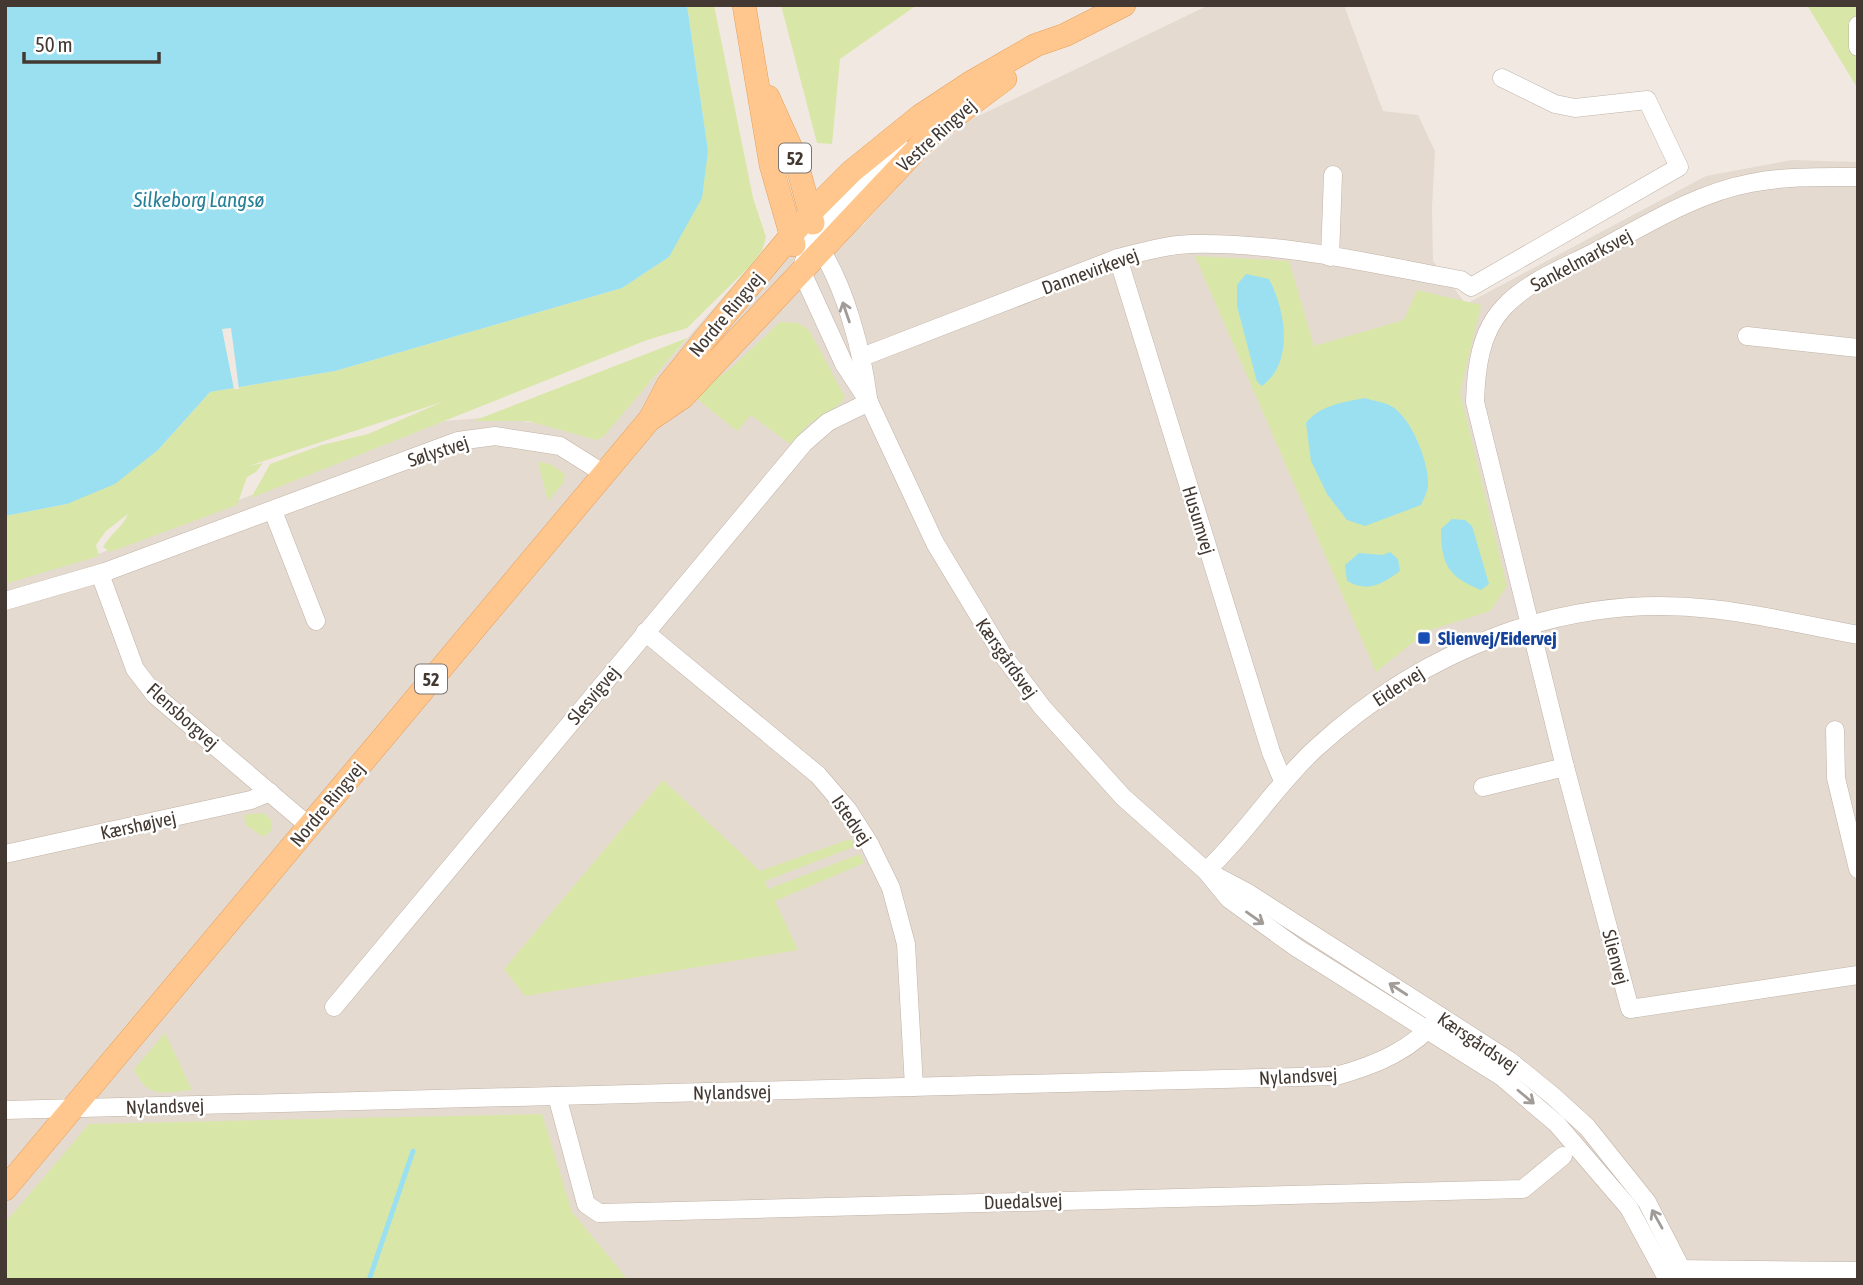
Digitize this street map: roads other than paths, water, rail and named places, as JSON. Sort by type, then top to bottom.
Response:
[{"type":"main road","name":"52","points":[[744,5],[771,165],[796,253]]},
{"type":"main road","name":"Vestre Ringvej","points":[[815,231],[852,170],[940,102],[1036,45],[1065,35],[1124,5]]},
{"type":"main road","name":"Vestre Ringvej","points":[[815,231],[930,135],[1065,35]]},
{"type":"main road","name":"52","points":[[757,72],[795,157],[815,231]]},
{"type":"main road","name":"Nordre Ringvej","points":[[650,419],[683,397],[815,231]]},
{"type":"main road","name":"Nordre Ringvej","points":[[5,1189],[650,419],[668,385],[815,231]]},
{"type":"street","points":[[1858,25],[1858,47]]},
{"type":"street","name":"Dannevirkevej","points":[[862,357],[1118,258],[1157,248],[1191,244],[1286,250],[1461,280],[1471,287],[1679,167],[1647,100],[1575,108],[1555,104],[1502,78]]},
{"type":"street","points":[[1330,257],[1333,175]]},
{"type":"street","name":"Sankelmarksvej","points":[[1529,625],[1475,402],[1476,370],[1487,334],[1502,309],[1532,284],[1688,204],[1750,183],[1810,177],[1858,177]]},
{"type":"street","name":"Kærsgårdsvej","points":[[815,231],[834,275],[862,357],[869,402]]},
{"type":"street","name":"Kærsgårdsvej","points":[[796,253],[844,364],[869,402],[935,543],[1002,654],[1042,707],[1123,797],[1206,871],[1229,899],[1297,948],[1510,1061],[1587,1127],[1647,1202],[1685,1273]]},
{"type":"street","name":"Husumvej","points":[[1118,258],[1267,738],[1283,781]]},
{"type":"street","points":[[1747,336],[1858,348]]},
{"type":"street","name":"Slesvigvej","points":[[334,1007],[804,443],[828,422],[869,402]]},
{"type":"street","name":"Sølystvej","points":[[5,601],[100,574],[458,441],[495,436],[560,446],[603,473]]},
{"type":"street","points":[[274,511],[316,621]]},
{"type":"street","name":"Flensborgvej","points":[[100,574],[135,668],[155,695],[309,826]]},
{"type":"street","name":"Eidervej","points":[[1206,871],[1283,781],[1347,720],[1415,673],[1470,645],[1554,618],[1647,605],[1712,608],[1858,635]]},
{"type":"street","name":"Slienvej","points":[[1529,625],[1564,767],[1630,1009],[1857,981]]},
{"type":"street","name":"Istedvej","points":[[645,632],[818,775],[848,810],[869,843],[891,888],[906,944],[914,1087]]},
{"type":"street","points":[[1835,730],[1836,778],[1858,869]]},
{"type":"street","points":[[1483,787],[1564,767]]},
{"type":"street","name":"Kærshøjvej","points":[[5,854],[250,800],[270,792]]},
{"type":"street","name":"Kærsgårdsvej","points":[[1435,1023],[1557,1124],[1629,1208],[1666,1275]]},
{"type":"street","name":"Nylandsvej","points":[[5,1110],[1336,1076],[1374,1066],[1435,1023]]},
{"type":"street","name":"Duedalsvej","points":[[557,1096],[586,1204],[599,1213],[1523,1189],[1563,1156]]},
{"type":"street","points":[[1666,1275],[1858,1271]]},
{"type":"water","name":"Silkeborg Langsø","points":[[5,5],[687,5],[708,151],[702,198],[669,257],[622,288],[335,371],[210,392],[158,450],[115,484],[67,504],[5,516]]},
{"type":"water","points":[[1246,274],[1269,279],[1283,320],[1283,350],[1279,363],[1262,386],[1257,382],[1237,306],[1237,285]]},
{"type":"water","points":[[1365,398],[1391,406],[1405,420],[1422,453],[1428,484],[1421,505],[1365,526],[1347,520],[1327,494],[1311,461],[1306,423],[1325,408]]},
{"type":"water","points":[[1452,519],[1465,520],[1472,526],[1489,584],[1481,590],[1461,580],[1445,560],[1441,529]]},
{"type":"water","points":[[1390,552],[1398,559],[1400,571],[1393,576],[1368,587],[1347,581],[1345,565],[1359,553],[1383,555]]},
{"type":"waterway","points":[[369,1280],[413,1151]]},
{"type":"place","name":"Slienvej/Eidervej","points":[[1424,638]]}]
